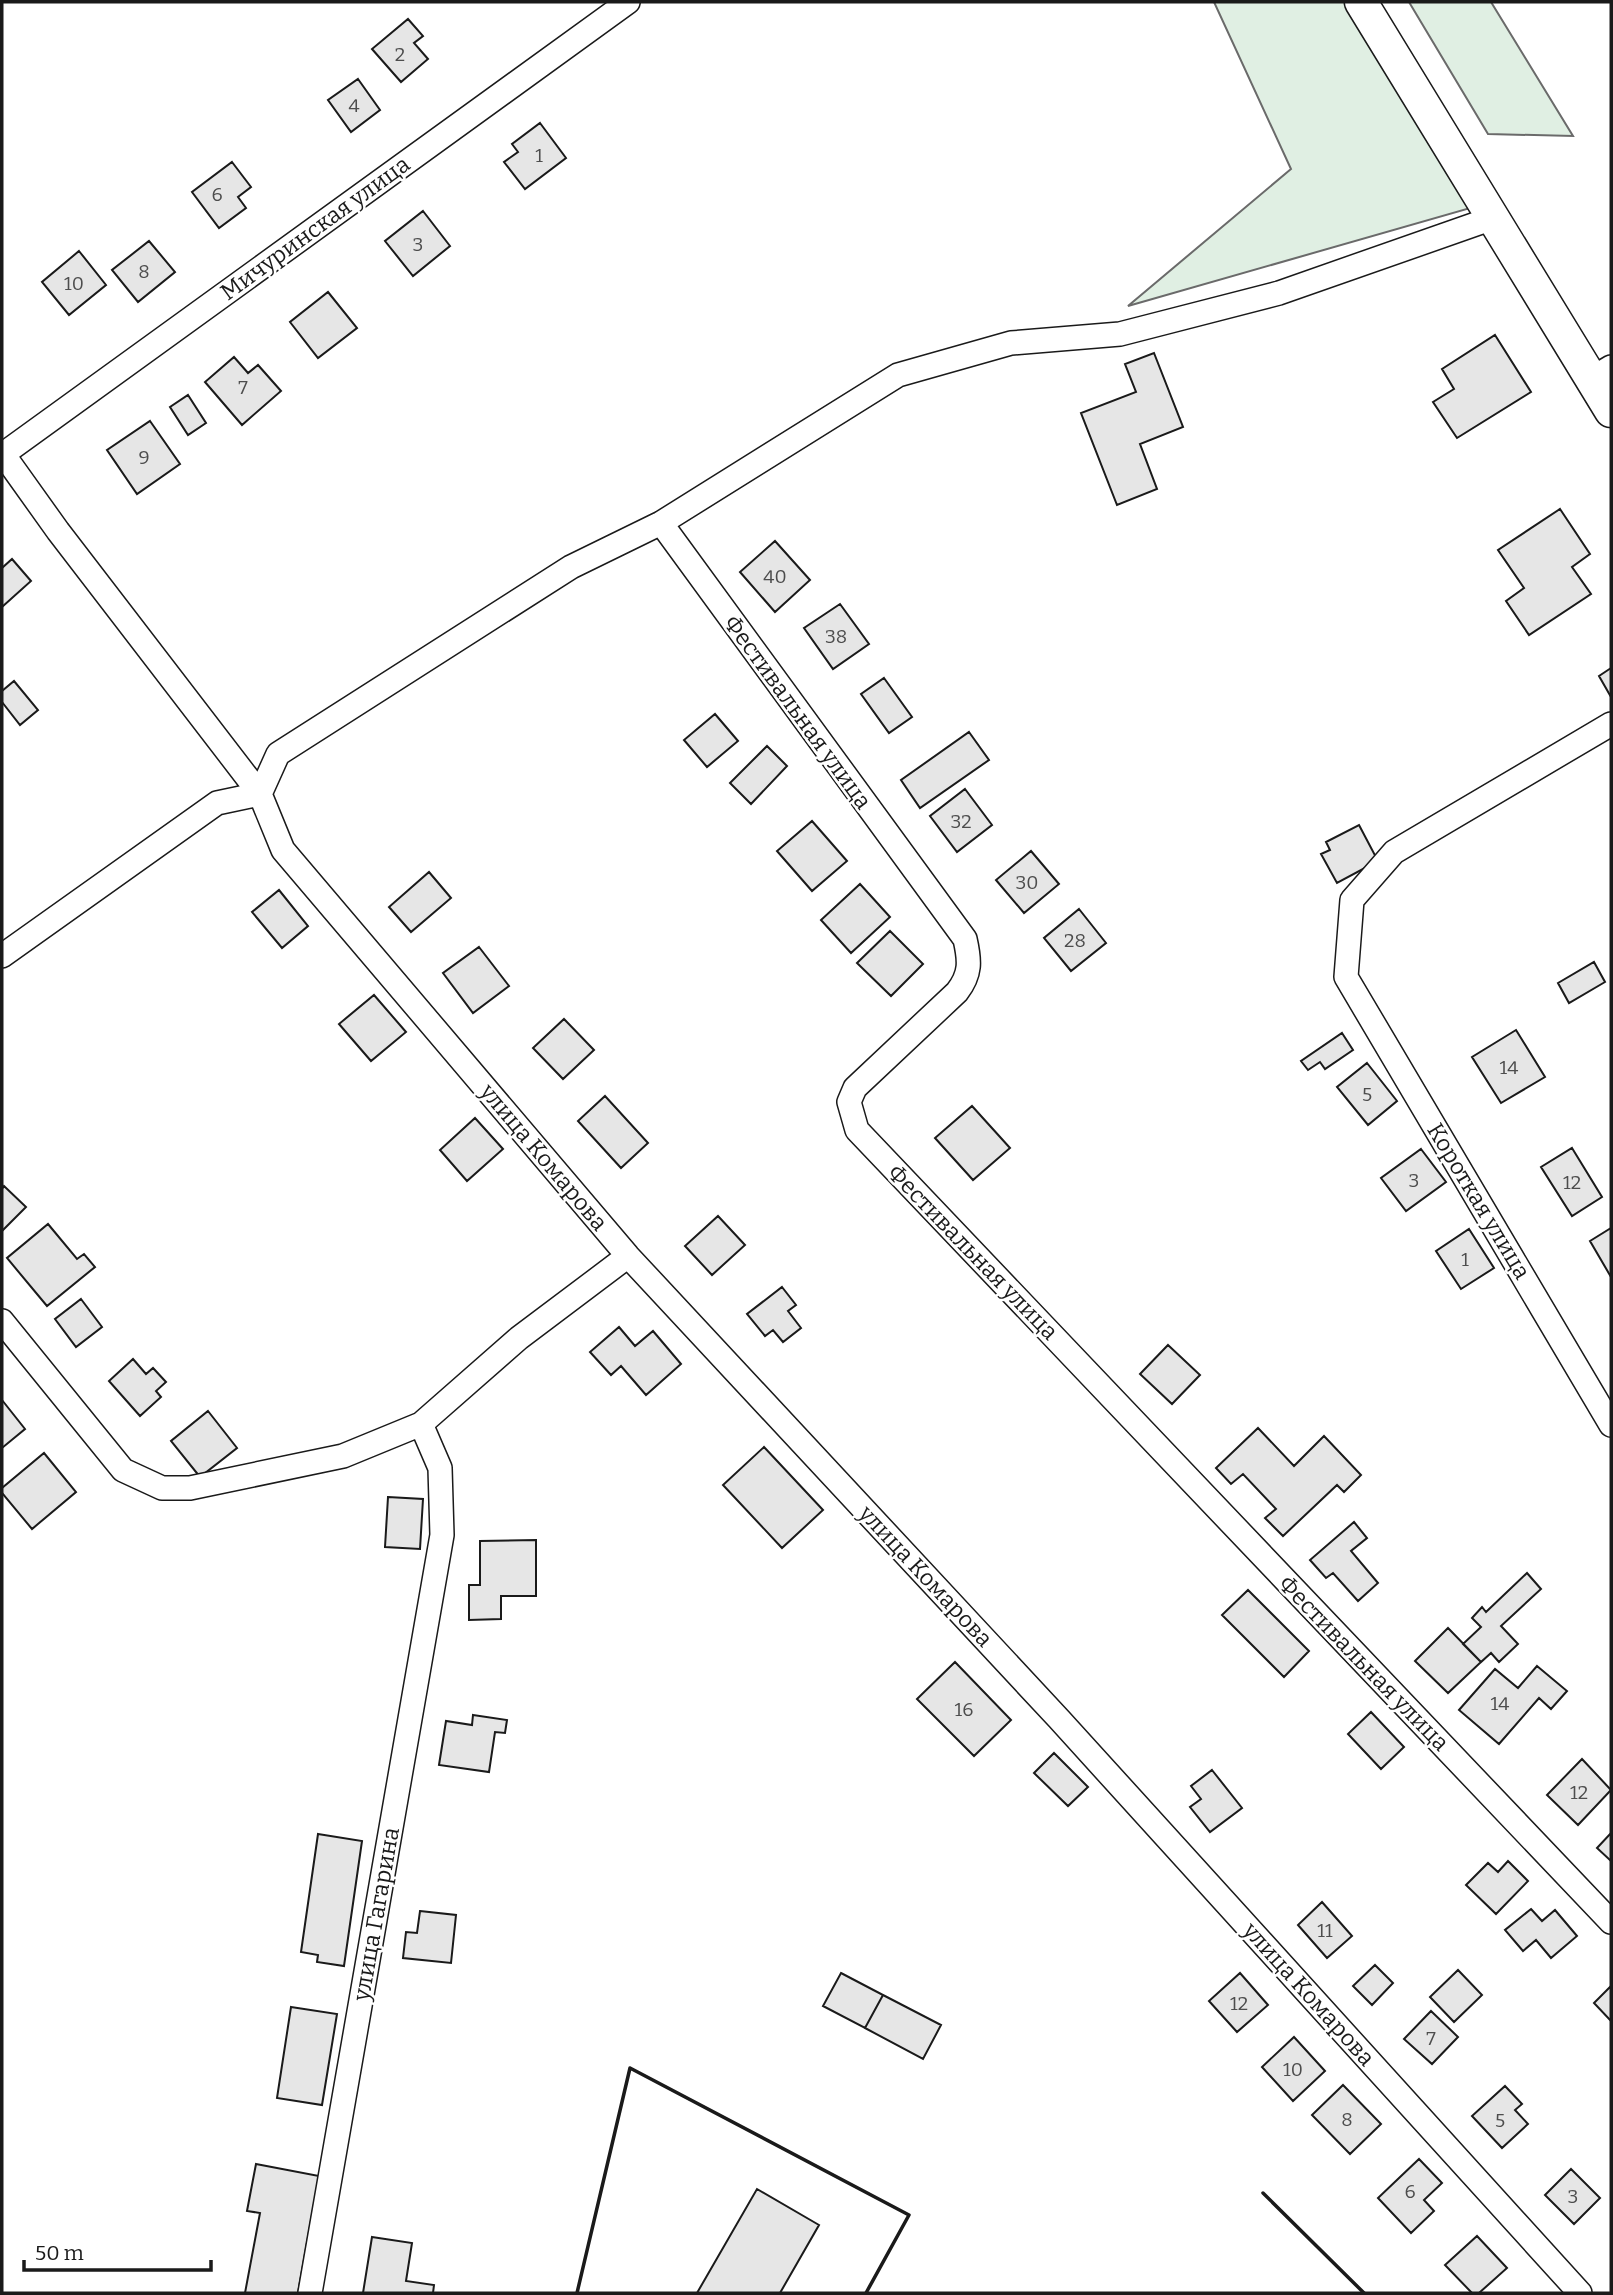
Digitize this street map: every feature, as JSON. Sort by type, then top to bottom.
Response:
[{"type":"street","name":"Мичуринская улица","points":[[2,455],[628,2]]},
{"type":"street","points":[[1361,2],[1493,218],[1601,373],[1611,411]]},
{"type":"street","points":[[2,956],[217,803],[260,794],[278,754],[571,567],[661,523],[898,375],[1011,343],[1120,334],[1279,293],[1493,218]]},
{"type":"street","name":"улица Комарова","points":[[2,455],[260,794],[283,850],[628,1256],[1059,1719],[1580,2293]]},
{"type":"street","name":"Фестивальная улица","points":[[661,523],[965,939],[970,957],[968,977],[957,992],[855,1088],[849,1102],[857,1130],[1611,1922]]},
{"type":"street","name":"Короткая улица","points":[[1611,724],[1394,852],[1352,900],[1346,977],[1611,1425]]},
{"type":"street","points":[[2,1321],[123,1470],[162,1489],[190,1488],[343,1456],[421,1424],[519,1338],[628,1256]]},
{"type":"street","name":"улица Гагарина","points":[[310,2293],[442,1535],[440,1468],[421,1424]]},
{"type":"green space","points":[[1214,2],[1349,2],[1474,207],[1128,306],[1291,169]]},
{"type":"green space","points":[[1409,2],[1491,2],[1573,136],[1488,134]]},
{"type":"building","points":[[408,19],[423,36],[414,43],[428,59],[401,82],[372,49]]},
{"type":"building","points":[[358,79],[380,110],[351,132],[328,100]]},
{"type":"building","points":[[540,123],[566,158],[525,189],[504,162],[518,152],[512,144]]},
{"type":"building","points":[[232,162],[251,187],[238,197],[246,208],[219,228],[192,192]]},
{"type":"building","points":[[423,211],[450,246],[413,276],[385,241]]},
{"type":"building","points":[[149,241],[175,272],[138,302],[112,270]]},
{"type":"building","points":[[79,251],[106,285],[69,315],[42,282]]},
{"type":"building","points":[[328,292],[357,328],[318,358],[290,322]]},
{"type":"building","points":[[1495,335],[1531,392],[1457,438],[1433,402],[1454,389],[1442,369]]},
{"type":"building","points":[[1154,353],[1183,427],[1140,444],[1157,489],[1117,505],[1081,413],[1136,392],[1125,364]]},
{"type":"building","points":[[234,357],[248,373],[258,365],[281,391],[242,425],[205,382]]},
{"type":"building","points":[[188,395],[206,423],[188,435],[170,407]]},
{"type":"building","points":[[150,421],[180,464],[137,494],[107,450]]},
{"type":"building","points":[[1560,509],[1590,554],[1572,567],[1591,594],[1529,635],[1506,601],[1524,588],[1498,550]]},
{"type":"building","points":[[775,541],[810,580],[775,612],[740,572]]},
{"type":"building","points":[[12,559],[31,581],[2,607],[2,568]]},
{"type":"building","points":[[840,604],[869,644],[833,669],[804,628]]},
{"type":"building","points":[[1611,668],[1611,697],[1599,676]]},
{"type":"building","points":[[884,678],[912,717],[889,733],[861,694]]},
{"type":"building","points":[[14,681],[38,710],[20,725],[2,702],[2,691]]},
{"type":"building","points":[[715,714],[738,741],[707,767],[684,740]]},
{"type":"building","points":[[969,732],[989,760],[920,808],[901,780]]},
{"type":"building","points":[[767,746],[787,766],[751,804],[730,783]]},
{"type":"building","points":[[965,789],[992,825],[957,852],[930,816]]},
{"type":"building","points":[[812,821],[847,861],[812,891],[777,851]]},
{"type":"building","points":[[1359,825],[1378,861],[1337,883],[1321,854],[1330,850],[1326,842]]},
{"type":"building","points":[[1031,851],[1059,884],[1024,913],[996,880]]},
{"type":"building","points":[[429,872],[451,898],[411,932],[389,907]]},
{"type":"building","points":[[860,884],[890,917],[851,953],[821,920]]},
{"type":"building","points":[[279,890],[308,926],[282,948],[252,912]]},
{"type":"building","points":[[1079,909],[1106,943],[1071,971],[1044,938]]},
{"type":"building","points":[[890,931],[923,964],[891,996],[857,963]]},
{"type":"building","points":[[479,947],[509,986],[473,1013],[443,973]]},
{"type":"building","points":[[1594,962],[1605,982],[1569,1003],[1558,983]]},
{"type":"building","points":[[374,995],[406,1032],[371,1061],[339,1024]]},
{"type":"building","points":[[564,1019],[594,1050],[563,1079],[533,1048]]},
{"type":"building","points":[[1516,1030],[1545,1077],[1501,1103],[1472,1057]]},
{"type":"building","points":[[1342,1033],[1353,1050],[1325,1069],[1320,1062],[1308,1070],[1301,1061]]},
{"type":"building","points":[[1367,1063],[1397,1101],[1368,1125],[1337,1087]]},
{"type":"building","points":[[605,1096],[648,1143],[621,1168],[578,1121]]},
{"type":"building","points":[[972,1106],[1010,1148],[973,1180],[935,1138]]},
{"type":"building","points":[[475,1118],[503,1149],[467,1181],[440,1150]]},
{"type":"building","points":[[1572,1148],[1602,1197],[1572,1216],[1541,1167]]},
{"type":"building","points":[[1421,1149],[1446,1182],[1406,1211],[1381,1178]]},
{"type":"building","points":[[4,1186],[26,1207],[2,1231],[2,1189]]},
{"type":"building","points":[[718,1216],[745,1245],[712,1275],[685,1246]]},
{"type":"building","points":[[48,1224],[77,1259],[84,1254],[95,1267],[47,1306],[7,1258]]},
{"type":"building","points":[[1611,1228],[1611,1277],[1590,1241]]},
{"type":"building","points":[[1469,1229],[1494,1268],[1461,1289],[1436,1251]]},
{"type":"building","points":[[782,1287],[796,1305],[788,1311],[801,1328],[783,1342],[773,1330],[765,1336],[747,1314]]},
{"type":"building","points":[[81,1299],[102,1327],[76,1347],[55,1319]]},
{"type":"building","points":[[619,1327],[635,1346],[653,1331],[681,1364],[646,1395],[621,1366],[611,1375],[590,1352]]},
{"type":"building","points":[[1168,1345],[1200,1375],[1172,1404],[1140,1374]]},
{"type":"building","points":[[133,1359],[146,1374],[153,1368],[166,1382],[156,1391],[161,1397],[140,1416],[109,1381]]},
{"type":"building","points":[[2,1400],[25,1429],[2,1448]]},
{"type":"building","points":[[208,1411],[237,1448],[200,1477],[171,1441]]},
{"type":"building","points":[[1258,1428],[1294,1466],[1324,1436],[1361,1475],[1344,1492],[1337,1485],[1283,1536],[1265,1518],[1276,1509],[1243,1474],[1231,1484],[1216,1468]]},
{"type":"building","points":[[764,1447],[823,1510],[782,1548],[723,1485]]},
{"type":"building","points":[[44,1453],[76,1492],[32,1529],[2,1493],[2,1488]]},
{"type":"building","points":[[388,1497],[423,1499],[420,1549],[385,1547]]},
{"type":"building","points":[[1354,1522],[1367,1538],[1351,1551],[1378,1583],[1358,1601],[1333,1573],[1326,1578],[1310,1560]]},
{"type":"building","points":[[536,1540],[536,1596],[501,1596],[501,1619],[469,1620],[469,1585],[480,1585],[480,1541]]},
{"type":"building","points":[[1527,1573],[1541,1589],[1501,1626],[1518,1644],[1499,1662],[1491,1653],[1481,1662],[1463,1644],[1481,1627],[1472,1618],[1482,1607],[1486,1612]]},
{"type":"building","points":[[1248,1590],[1309,1651],[1284,1677],[1222,1615]]},
{"type":"building","points":[[1448,1628],[1481,1662],[1448,1693],[1415,1661]]},
{"type":"building","points":[[955,1662],[1011,1720],[974,1756],[917,1699]]},
{"type":"building","points":[[1537,1666],[1567,1691],[1551,1709],[1539,1698],[1499,1744],[1459,1710],[1495,1669],[1518,1688]]},
{"type":"building","points":[[1371,1712],[1404,1747],[1381,1769],[1348,1734]]},
{"type":"building","points":[[473,1715],[507,1720],[505,1733],[495,1732],[489,1772],[439,1765],[446,1721],[472,1725]]},
{"type":"building","points":[[1054,1753],[1088,1787],[1068,1806],[1034,1773]]},
{"type":"building","points":[[1582,1759],[1611,1790],[1578,1825],[1547,1795]]},
{"type":"building","points":[[1212,1770],[1242,1808],[1210,1832],[1190,1807],[1201,1799],[1191,1786]]},
{"type":"building","points":[[1611,1833],[1611,1861],[1597,1848]]},
{"type":"building","points":[[318,1834],[362,1841],[344,1966],[317,1962],[318,1955],[301,1952]]},
{"type":"building","points":[[1508,1861],[1528,1881],[1496,1914],[1466,1885],[1488,1863],[1498,1872]]},
{"type":"building","points":[[1322,1902],[1352,1936],[1327,1958],[1298,1925]]},
{"type":"building","points":[[1531,1909],[1542,1921],[1555,1910],[1577,1936],[1551,1958],[1536,1940],[1523,1951],[1505,1930]]},
{"type":"building","points":[[420,1911],[456,1915],[451,1963],[403,1958],[406,1932],[417,1933]]},
{"type":"building","points":[[1375,1965],[1393,1983],[1372,2005],[1353,1986]]},
{"type":"building","points":[[1458,1970],[1482,1995],[1454,2022],[1430,1997]]},
{"type":"building","points":[[841,1973],[883,1995],[865,2028],[823,2006]]},
{"type":"building","points":[[1240,1973],[1268,2005],[1237,2032],[1209,2001]]},
{"type":"building","points":[[1611,1986],[1611,2021],[1594,2003]]},
{"type":"building","points":[[883,1995],[941,2025],[923,2059],[865,2028]]},
{"type":"building","points":[[291,2007],[337,2014],[322,2105],[277,2098]]},
{"type":"building","points":[[1431,2011],[1458,2037],[1432,2064],[1404,2039]]},
{"type":"building","points":[[1294,2037],[1325,2071],[1293,2101],[1262,2067]]},
{"type":"building","points":[[1343,2085],[1381,2124],[1350,2154],[1312,2115]]},
{"type":"building","points":[[1505,2086],[1522,2104],[1515,2110],[1528,2124],[1502,2148],[1472,2116]]},
{"type":"building","points":[[1419,2159],[1442,2183],[1424,2200],[1434,2211],[1411,2233],[1378,2198]]},
{"type":"building","points":[[256,2164],[319,2176],[298,2293],[245,2293],[260,2213],[247,2211]]},
{"type":"building","points":[[1571,2169],[1600,2198],[1574,2224],[1545,2195]]},
{"type":"building","points":[[757,2189],[819,2225],[780,2293],[697,2293]]},
{"type":"building","points":[[1477,2236],[1507,2268],[1479,2293],[1472,2293],[1445,2265]]},
{"type":"building","points":[[372,2237],[412,2243],[406,2281],[434,2285],[433,2293],[363,2293]]},
{"type":"wall","points":[[577,2293],[630,2068],[909,2215],[866,2293]]},
{"type":"wall","points":[[1263,2193],[1364,2293]]}]
